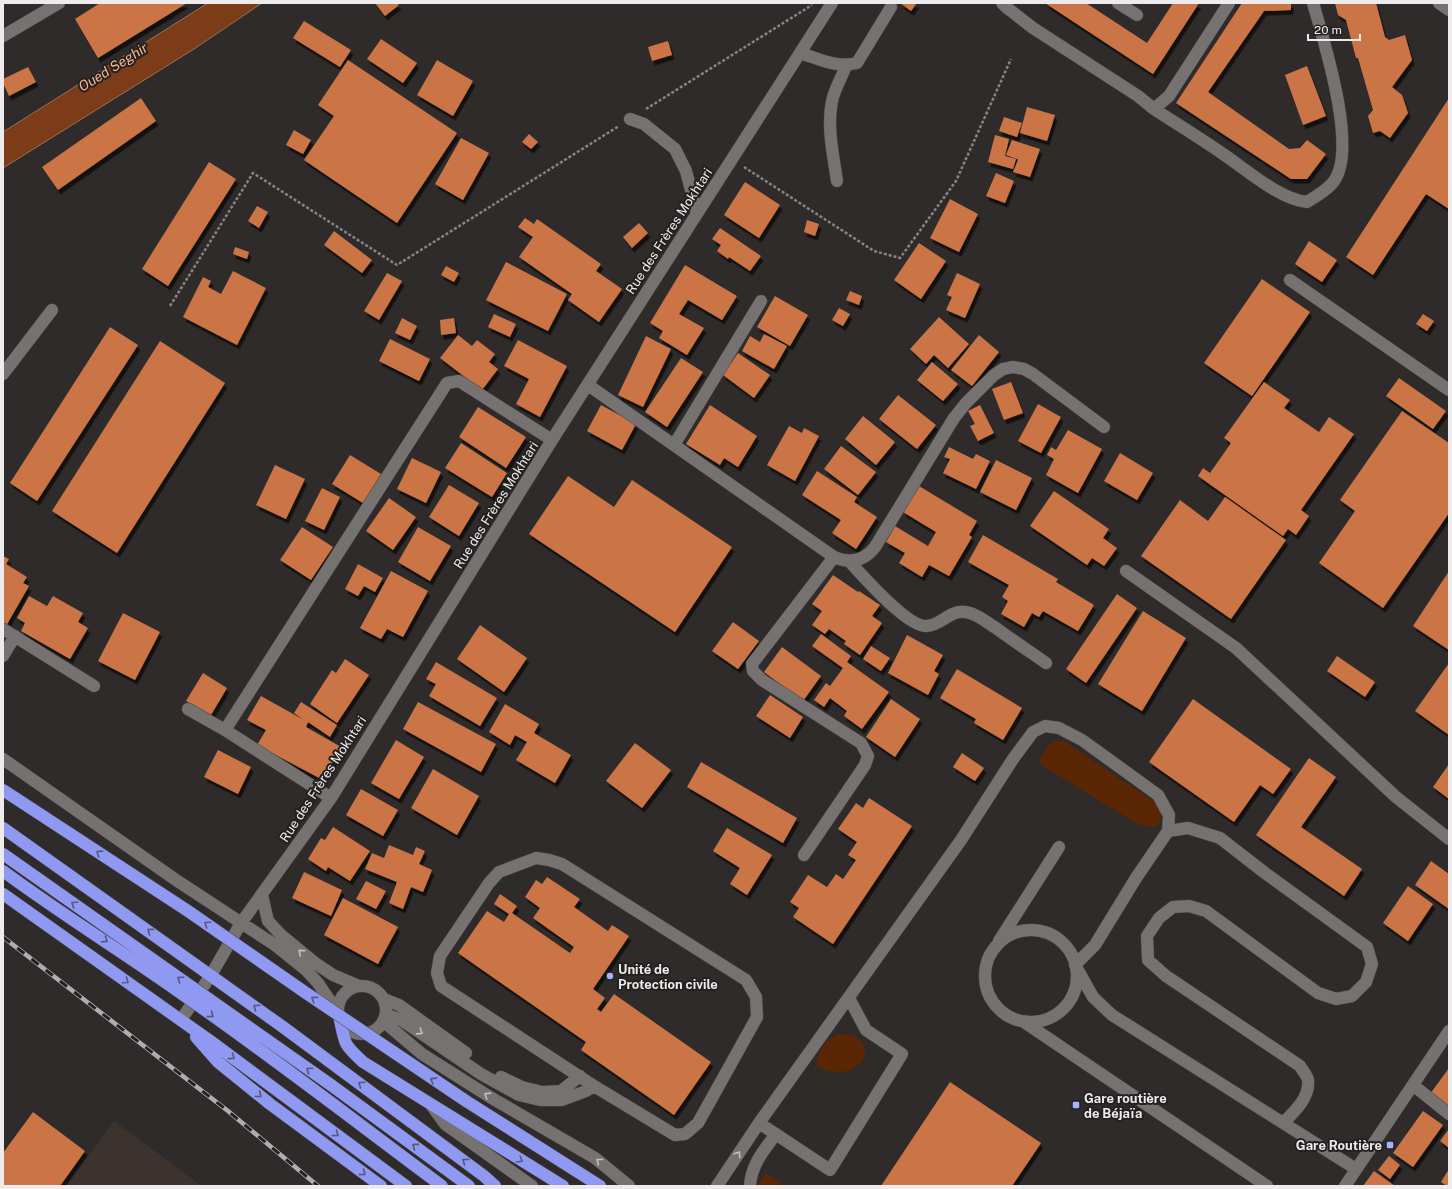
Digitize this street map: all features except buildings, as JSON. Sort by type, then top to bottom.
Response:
[{"type":"highway","points":[[3,790],[188,910],[425,1074],[600,1186]]},
{"type":"highway","points":[[3,828],[290,1031],[459,1157],[495,1186]]},
{"type":"highway","points":[[3,854],[331,1085],[469,1186]]},
{"type":"highway","points":[[3,871],[34,894],[108,942],[184,995],[442,1186]]},
{"type":"highway","points":[[3,894],[181,1020],[406,1186]]},
{"type":"highway","points":[[339,1017],[344,1042],[347,1047],[363,1062],[563,1186]]},
{"type":"highway","points":[[181,1020],[218,1062],[270,1104],[381,1186]]},
{"type":"street","points":[[3,36],[59,3]]},
{"type":"street","name":"Rue des Frères Mokhtari","points":[[181,1020],[211,975],[241,923],[331,798],[552,440],[832,3]]},
{"type":"street","points":[[1002,3],[1032,28],[1138,96],[1154,109],[1279,193],[1297,201],[1307,202],[1334,182],[1342,161],[1342,133],[1337,93],[1313,3]]},
{"type":"street","points":[[1118,3],[1137,15]]},
{"type":"street","points":[[1154,109],[1170,96],[1229,3]]},
{"type":"street","points":[[1439,3],[1449,10]]},
{"type":"street","points":[[800,52],[830,63],[846,66],[857,63],[891,7]]},
{"type":"street","points":[[837,181],[830,134],[830,120],[833,96],[846,66]]},
{"type":"street","points":[[630,119],[644,124],[675,149],[686,171],[697,214]]},
{"type":"street","points":[[1290,280],[1449,390]]},
{"type":"street","points":[[674,445],[760,301]]},
{"type":"street","points":[[3,374],[52,310]]},
{"type":"street","points":[[588,385],[834,557],[849,561],[864,558],[875,547],[954,418],[979,388],[1003,369],[1013,367],[1024,369],[1033,374],[1104,427]]},
{"type":"street","points":[[225,730],[447,383],[459,381],[552,440]]},
{"type":"street","points":[[804,855],[865,765],[868,756],[861,743],[762,680],[753,671],[752,664],[834,557]]},
{"type":"street","points":[[849,561],[885,600],[917,624],[927,627],[950,615],[961,612],[975,614],[1046,662]]},
{"type":"street","points":[[1126,571],[1236,648],[1396,797],[1449,839]]},
{"type":"street","points":[[3,629],[94,686]]},
{"type":"street","points":[[3,656],[15,636]]},
{"type":"street","points":[[188,709],[225,730],[331,798]]},
{"type":"street","points":[[717,1186],[961,840],[1013,758],[1033,732],[1045,726],[1060,728],[1082,740],[1158,795],[1169,814],[1168,831],[1136,878],[1095,945],[1075,965]]},
{"type":"street","points":[[3,759],[170,875],[275,945],[306,970],[318,983],[339,1017],[345,1026],[351,1031],[365,1034],[379,1027],[384,1018],[386,1006],[384,999],[373,988],[366,986],[352,988],[345,992],[338,1005],[339,1017]]},
{"type":"street","points":[[1168,831],[1188,828],[1220,838],[1265,873],[1367,947],[1372,964],[1366,982],[1352,996],[1336,999],[1318,993],[1206,912],[1189,906],[1173,907],[1159,918],[1147,936],[1148,960],[1166,976],[1300,1066],[1308,1078],[1307,1092],[1298,1108],[1283,1124]]},
{"type":"street","points":[[1059,847],[988,959],[985,973],[986,986],[991,1000],[1000,1010],[1011,1018],[1024,1022],[1267,1186]]},
{"type":"street","points":[[536,858],[562,864],[746,980],[756,997],[757,1017],[698,1123],[685,1134],[675,1135],[580,1076],[453,996],[441,986],[437,973],[440,956],[489,883],[499,872],[536,858]]},
{"type":"street","points":[[262,895],[268,921],[281,935],[315,963],[333,975],[359,986]]},
{"type":"street","points":[[996,947],[1006,938],[1020,932],[1034,931],[1048,934],[1060,941],[1070,952],[1075,965],[1093,997],[1112,1015],[1356,1169]]},
{"type":"street","points":[[1024,1022],[1040,1022],[1054,1016],[1065,1007],[1073,994],[1077,980],[1075,965]]},
{"type":"street","points":[[760,1123],[830,1170],[902,1054],[866,1030],[849,998]]},
{"type":"street","points":[[384,999],[399,1005],[486,1068],[522,1087],[542,1092],[561,1091],[580,1076]]},
{"type":"street","points":[[384,1018],[403,1021],[481,1074],[519,1095],[540,1100],[562,1100],[586,1092],[594,1086]]},
{"type":"street","points":[[384,1018],[422,1054],[490,1097],[595,1158],[629,1186]]},
{"type":"street","points":[[1345,1186],[1449,1031]]},
{"type":"street","points":[[1412,1086],[1449,1114]]},
{"type":"street","points":[[432,1106],[445,1124],[532,1186]]},
{"type":"street","points":[[750,1186],[750,1176],[760,1156],[776,1134]]},
{"type":"path","points":[[170,306],[253,173],[397,265],[816,3]]},
{"type":"path","points":[[732,160],[874,251],[900,258],[956,180],[1010,60]]},
{"type":"shaded area","points":[[1055,741],[1064,741],[1153,801],[1162,811],[1160,821],[1156,827],[1139,825],[1038,763],[1048,746]]},
{"type":"shaded area","points":[[838,1034],[853,1036],[862,1042],[865,1050],[863,1059],[857,1066],[847,1071],[833,1071],[817,1066],[820,1051],[829,1040]]},
{"type":"shaded area","points":[[114,1121],[202,1186],[66,1186]]},
{"type":"shaded area","points":[[766,1173],[786,1186],[757,1186]]},
{"type":"water","name":"Oued Seghir","points":[[208,3],[262,3],[194,49],[3,168],[3,132]]},
{"type":"railway","points":[[3,937],[228,1111],[318,1186]]},
{"type":"place","name":"Unité de Protection civile","points":[[610,976]]},
{"type":"place","name":"Gare routière de Béjaïa","points":[[1076,1105]]},
{"type":"place","name":"Gare Routière","points":[[1390,1145]]}]
